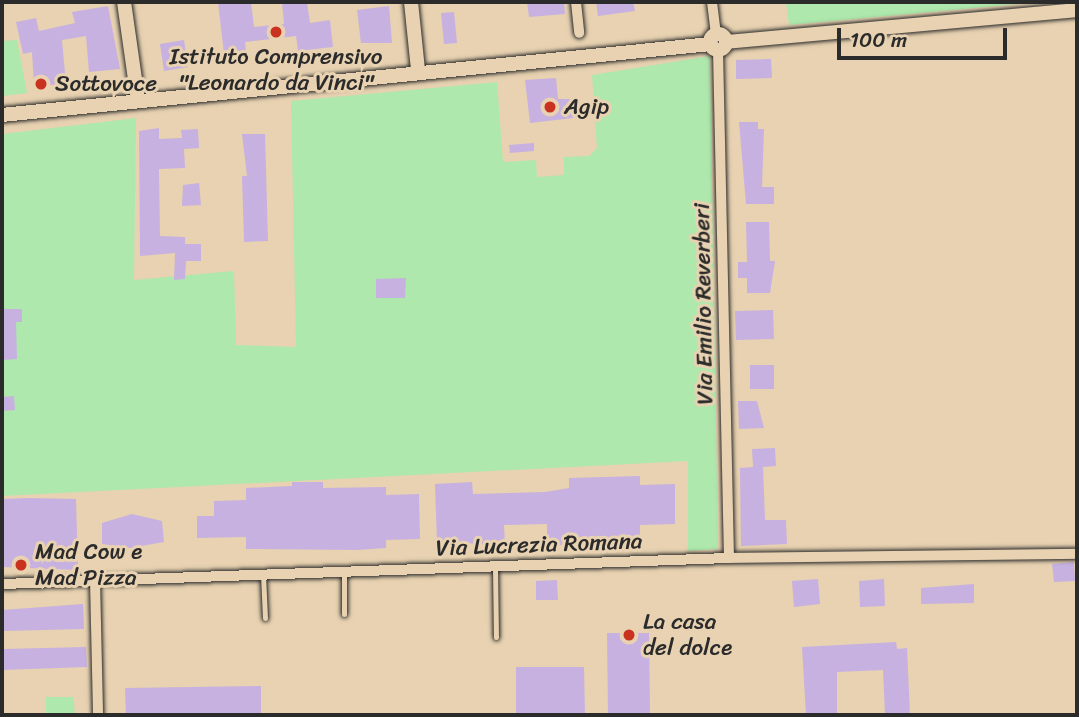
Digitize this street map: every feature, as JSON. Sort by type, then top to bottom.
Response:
[{"type":"street","points":[[124,2],[138,100]]},
{"type":"street","points":[[411,2],[418,70]]},
{"type":"street","points":[[576,2],[579,33]]},
{"type":"street","name":"Via Emilio Reverberi","points":[[712,2],[718,43],[729,558]]},
{"type":"street","points":[[2,115],[418,70],[1077,10]]},
{"type":"street","name":"Via Lucrezia Romana","points":[[2,584],[729,558],[1077,554]]},
{"type":"street","points":[[95,580],[98,715]]},
{"type":"lane","points":[[495,566],[496,637]]},
{"type":"lane","points":[[344,571],[344,614]]},
{"type":"lane","points":[[263,574],[265,618]]},
{"type":"green space","points":[[786,2],[1039,2],[789,25]]},
{"type":"green space","points":[[17,40],[27,93],[2,96],[2,41]]},
{"type":"green space","points":[[710,56],[718,549],[688,551],[688,461],[2,496],[2,134],[136,118],[134,280],[234,271],[236,345],[296,347],[291,101],[497,82],[503,162],[536,160],[537,177],[564,175],[564,157],[589,156],[597,148],[592,75]]},
{"type":"green space","points":[[46,697],[73,697],[75,715],[46,715]]},
{"type":"building","points":[[218,2],[251,2],[254,27],[284,24],[282,2],[307,2],[310,23],[330,20],[333,47],[298,51],[296,36],[245,42],[246,52],[224,54]]},
{"type":"building","points":[[527,2],[564,2],[565,14],[529,17]]},
{"type":"building","points":[[596,2],[633,2],[635,11],[598,16]]},
{"type":"building","points":[[108,6],[120,69],[89,72],[86,36],[62,40],[66,84],[34,86],[32,52],[23,54],[16,22],[36,18],[39,31],[75,23],[72,12]]},
{"type":"building","points":[[389,6],[392,43],[361,43],[357,10]]},
{"type":"building","points":[[454,12],[457,43],[444,44],[441,13]]},
{"type":"building","points":[[184,40],[188,67],[164,71],[160,44]]},
{"type":"building","points":[[771,59],[772,78],[736,79],[736,60]]},
{"type":"building","name":"Agip","points":[[556,78],[558,99],[570,99],[573,118],[530,123],[525,80]]},
{"type":"building","points":[[739,122],[758,122],[758,129],[764,129],[762,187],[774,187],[774,204],[746,204]]},
{"type":"building","points":[[159,128],[159,139],[182,138],[181,130],[198,129],[199,148],[184,149],[185,168],[159,169],[160,236],[185,237],[185,244],[201,244],[201,261],[186,261],[185,279],[174,280],[175,253],[140,256],[139,131]]},
{"type":"building","points":[[242,134],[265,134],[268,241],[244,242],[242,176],[247,176]]},
{"type":"building","points":[[534,143],[534,151],[510,153],[509,145]]},
{"type":"building","points":[[199,183],[201,205],[182,206],[183,185]]},
{"type":"building","points":[[746,222],[769,222],[770,261],[775,261],[770,293],[747,293],[747,278],[738,278],[738,262],[747,262]]},
{"type":"building","points":[[406,278],[405,298],[376,298],[376,279]]},
{"type":"building","points":[[4,309],[22,309],[22,322],[16,322],[17,359],[2,360]]},
{"type":"building","points":[[773,310],[774,339],[736,340],[735,311]]},
{"type":"building","points":[[750,365],[774,365],[774,389],[750,389]]},
{"type":"building","points":[[14,396],[15,410],[2,411],[2,397]]},
{"type":"building","points":[[738,401],[757,401],[764,428],[739,429]]},
{"type":"building","points":[[775,448],[776,466],[763,467],[765,520],[786,520],[787,544],[741,546],[740,468],[753,467],[752,449]]},
{"type":"building","points":[[640,476],[640,485],[675,484],[675,524],[640,525],[640,538],[601,541],[602,546],[547,545],[547,524],[504,525],[505,546],[463,543],[463,548],[449,548],[449,543],[437,544],[435,484],[472,482],[473,494],[545,492],[569,488],[569,478]]},
{"type":"building","points":[[292,482],[323,482],[323,488],[386,487],[386,495],[419,494],[420,539],[386,540],[386,548],[357,550],[246,549],[246,537],[197,538],[197,516],[214,516],[214,501],[246,500],[246,488],[292,486]]},
{"type":"building","points":[[2,499],[76,499],[78,570],[2,567]]},
{"type":"building","points":[[132,514],[162,521],[164,542],[130,548],[102,544],[102,523]]},
{"type":"building","points":[[1074,562],[1075,581],[1054,582],[1052,564]]},
{"type":"building","points":[[818,579],[820,604],[794,607],[792,581]]},
{"type":"building","points":[[884,579],[885,606],[860,607],[859,581]]},
{"type":"building","points":[[557,580],[558,600],[536,600],[536,581]]},
{"type":"building","points":[[974,584],[974,603],[921,604],[921,588]]},
{"type":"building","points":[[83,604],[84,629],[2,631],[2,610]]},
{"type":"building","points":[[607,633],[649,633],[650,715],[608,715]]},
{"type":"building","points":[[896,642],[897,649],[907,648],[910,715],[885,715],[883,670],[837,672],[837,715],[806,715],[802,647]]},
{"type":"building","points":[[86,647],[87,667],[2,670],[2,649]]},
{"type":"building","points":[[516,667],[584,667],[585,715],[516,715]]},
{"type":"building","points":[[261,686],[261,715],[126,715],[125,688]]},
{"type":"place","name":"Istituto Comprensivo \"Leonardo da Vinci\"","points":[[276,32]]},
{"type":"place","name":"Sottovoce","points":[[41,84]]},
{"type":"place","name":"Agip","points":[[550,107]]},
{"type":"place","name":"Mad Cow e Mad Pizza","points":[[21,565]]},
{"type":"place","name":"La casa del dolce","points":[[629,635]]}]
